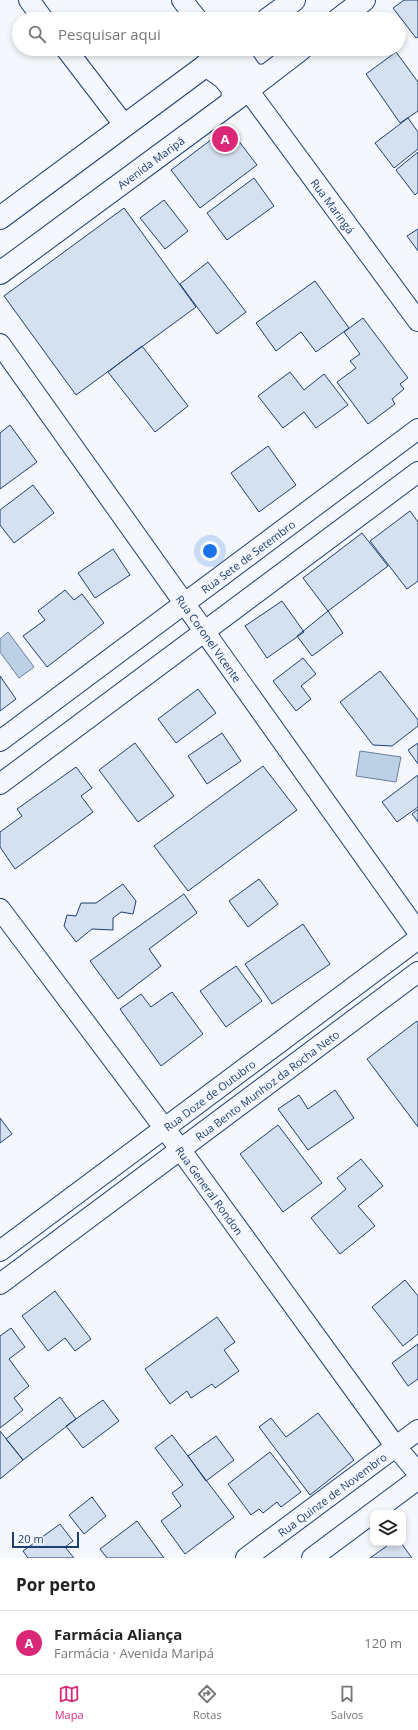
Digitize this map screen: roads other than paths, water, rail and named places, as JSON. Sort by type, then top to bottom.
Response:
[{"type":"main road","points":[[278,12],[294,0]]},
{"type":"main road","points":[[348,12],[364,0]]},
{"type":"main road","points":[[0,218],[219,56]]},
{"type":"main road","points":[[223,56],[224,78],[240,96]]},
{"type":"main road","points":[[230,56],[243,61],[253,75],[266,76]]},
{"type":"main road","name":"Avenida Maripá","points":[[0,273],[292,56]]},
{"type":"street","points":[[29,0],[38,12]]},
{"type":"street","points":[[182,0],[191,12]]},
{"type":"street","points":[[71,56],[125,126]]},
{"type":"street","name":"Rua Maringá","points":[[240,96],[418,321]]},
{"type":"street","name":"Rua Coronel Vicente","points":[[0,344],[418,932]]},
{"type":"street","name":"Rua Sete de Setembro","points":[[0,741],[418,429]]},
{"type":"street","points":[[0,784],[418,472]]},
{"type":"street","name":"Rua General Rondon","points":[[0,908],[180,1149],[396,1446],[418,1473]]},
{"type":"street","name":"Rua Doze de Outubro","points":[[0,1251],[418,939]]},
{"type":"street","name":"Rua Bento Munhoz da Rocha Neto","points":[[0,1284],[418,972]]},
{"type":"street","name":"Rua Quinze de Novembro","points":[[246,1558],[418,1430]]},
{"type":"street","points":[[312,1558],[418,1479]]},
{"type":"water","points":[[8,632],[34,667],[19,678],[0,652],[0,639]]},
{"type":"water","points":[[360,751],[401,757],[396,782],[356,776]]},
{"type":"place","name":"Farmácia Aliança","points":[[225,139]]}]
